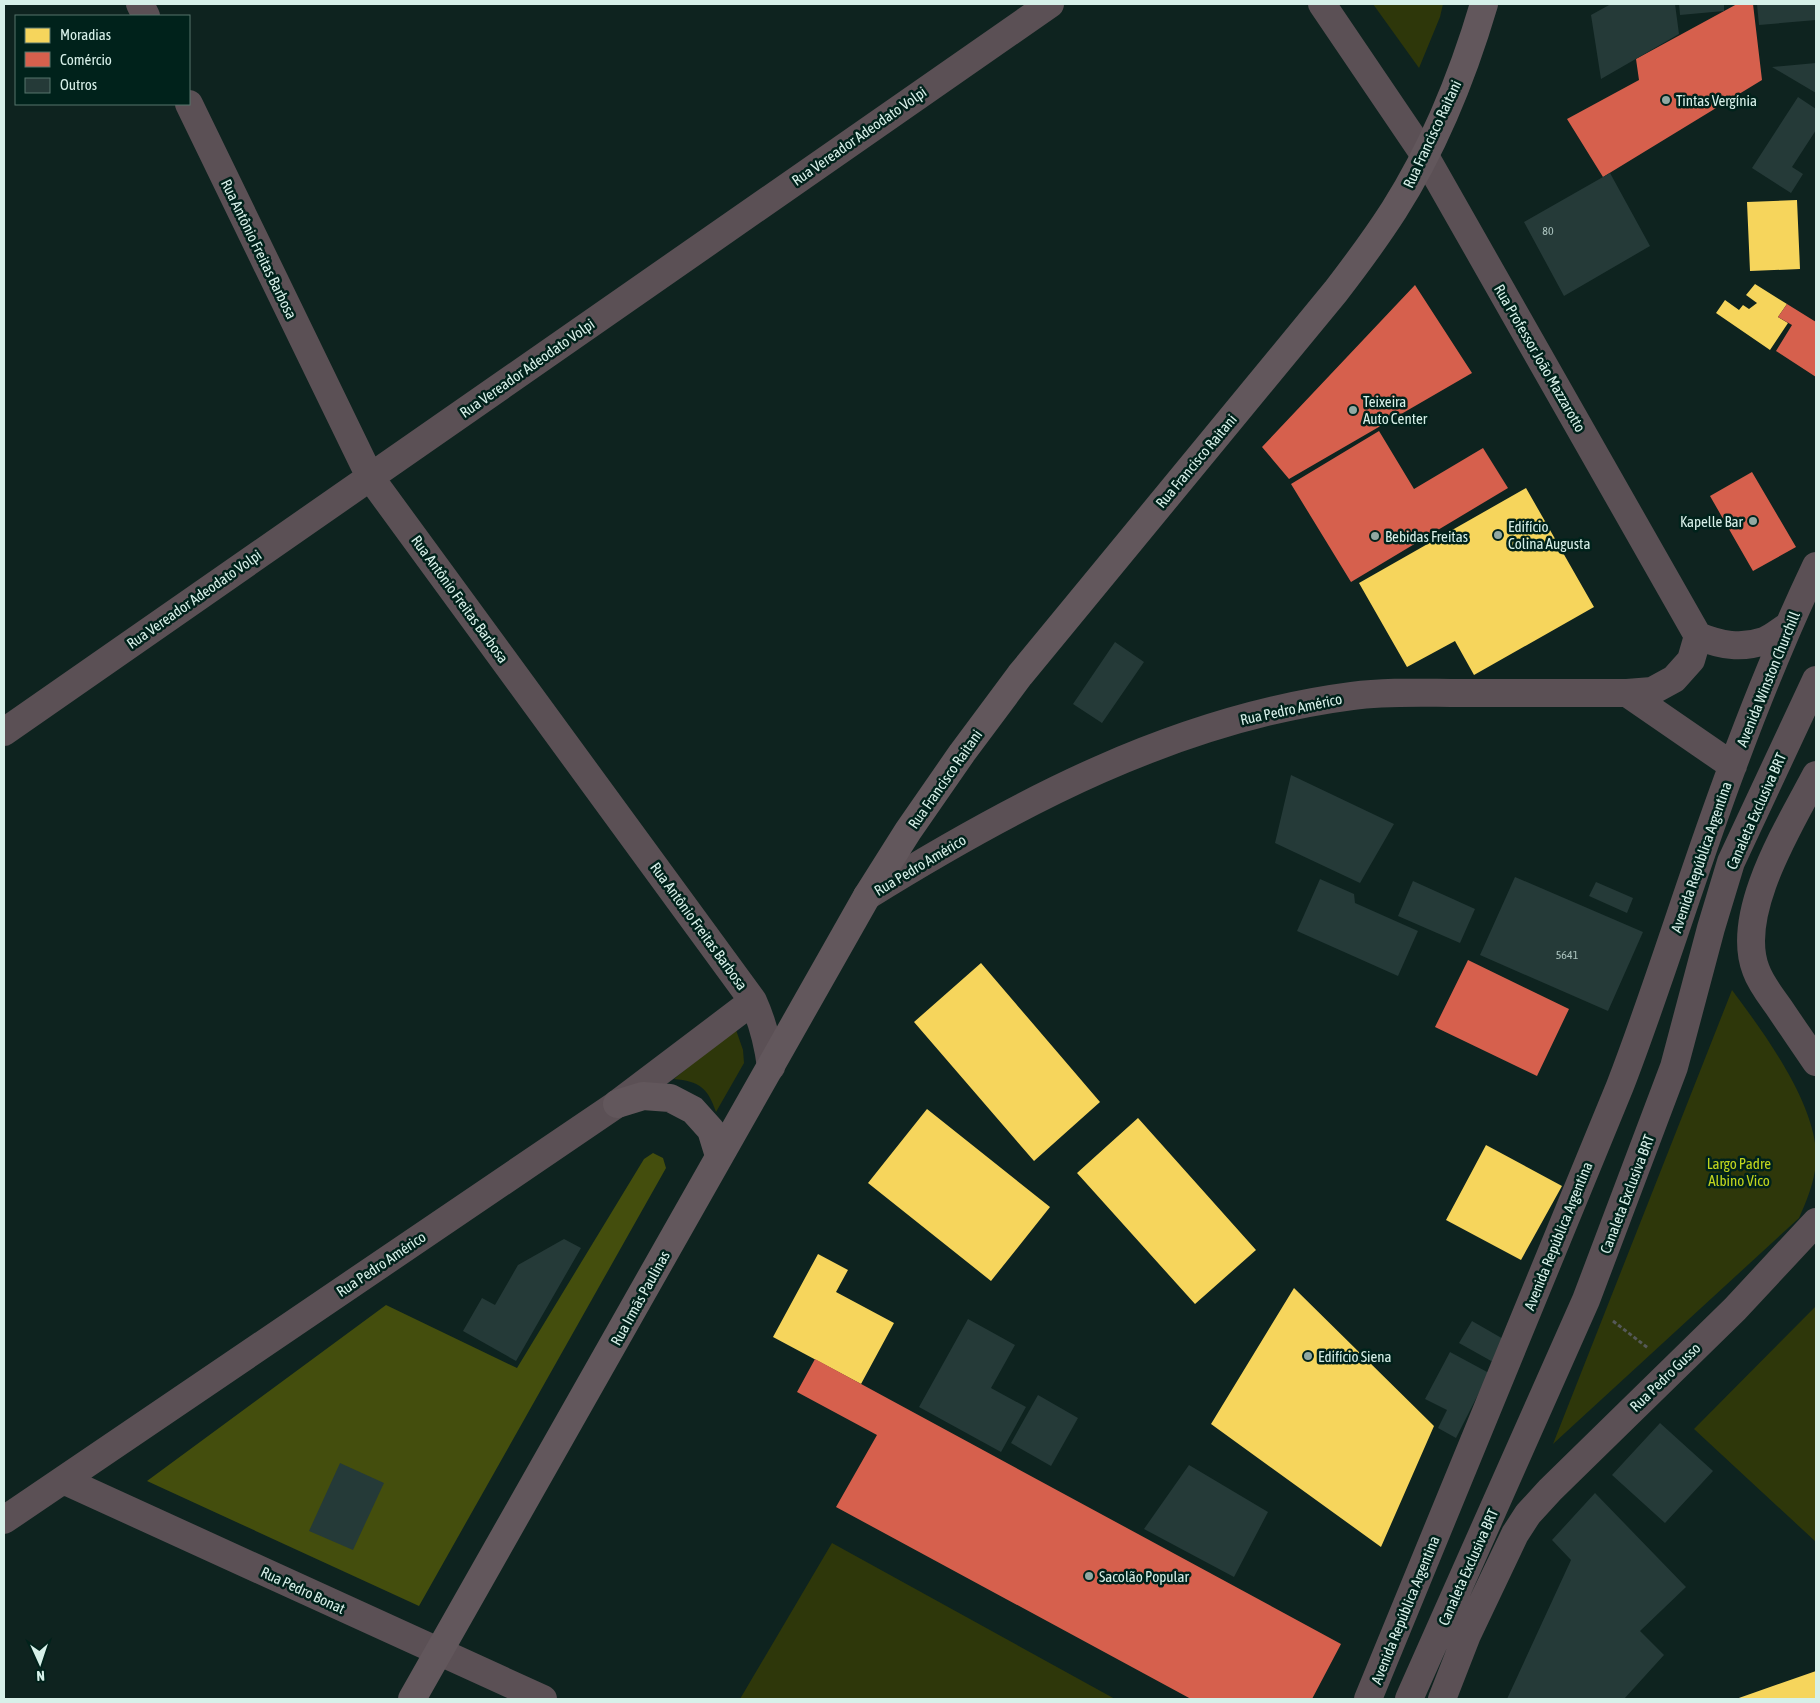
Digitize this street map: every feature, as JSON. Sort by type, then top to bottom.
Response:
[{"type":"main road","name":"Rua Francisco Raitani","points":[[868,896],[908,831],[968,745],[1069,614],[1336,291],[1395,209],[1425,156],[1450,101],[1484,4]]},
{"type":"main road","name":"Rua Irmãs Paulinas","points":[[412,1699],[868,896]]},
{"type":"main road","points":[[617,1104],[643,1096],[670,1098],[693,1110],[711,1130],[719,1156]]},
{"type":"street","name":"Rua Professor João Mazzarotto","points":[[1322,4],[1425,156],[1698,636]]},
{"type":"street","name":"Rua Vereador Adeodato Volpi","points":[[4,732],[370,477],[1032,8]]},
{"type":"street","name":"Rua Antônio Freitas Barbosa","points":[[189,105],[370,477],[753,1001],[762,1021],[768,1042],[771,1068]]},
{"type":"street","name":"Avenida Winston Churchill","points":[[1733,766],[1788,626],[1816,566]]},
{"type":"street","points":[[1698,636],[1718,644],[1740,646],[1765,641],[1788,626]]},
{"type":"street","name":"Rua Pedro Américo","points":[[868,896],[933,855],[1075,781],[1143,750],[1214,726],[1288,707],[1354,696],[1421,692],[1627,693],[1652,691],[1674,679],[1691,660],[1698,636]]},
{"type":"street","name":"Canaleta Exclusiva BRT","points":[[1409,1699],[1586,1300],[1655,1122],[1674,1067],[1711,928],[1731,862],[1816,680]]},
{"type":"street","points":[[1627,693],[1733,766]]},
{"type":"street","name":"Avenida República Argentina","points":[[1368,1699],[1620,1086],[1733,766]]},
{"type":"street","points":[[1816,775],[1773,862],[1754,912],[1750,931],[1750,948],[1755,969],[1763,985],[1816,1062]]},
{"type":"street","name":"Rua Pedro Américo","points":[[4,1520],[617,1104],[753,1001]]},
{"type":"street","name":"Rua Pedro Gusso","points":[[1442,1699],[1467,1635],[1515,1534],[1528,1514],[1550,1490],[1735,1309],[1816,1222]]},
{"type":"street","name":"Rua Pedro Bonat","points":[[63,1480],[542,1699]]},
{"type":"green space","points":[[1373,4],[1443,4],[1440,17],[1419,68]]},
{"type":"green space","name":"Largo Padre Albino Vico","points":[[1732,990],[1788,1072],[1800,1095],[1809,1119],[1815,1142],[1816,1163],[1805,1205],[1799,1218],[1553,1444]]},
{"type":"green space","points":[[735,1027],[743,1050],[744,1063],[716,1112],[710,1097],[701,1087],[690,1082],[674,1079]]},
{"type":"green space","points":[[653,1153],[663,1158],[666,1168],[419,1606],[147,1481],[386,1305],[517,1368],[644,1159]]},
{"type":"green space","points":[[1816,1306],[1816,1542],[1694,1429]]},
{"type":"green space","points":[[832,1543],[1115,1699],[740,1699]]},
{"type":"building: Moradias","points":[[1797,200],[1800,269],[1750,271],[1747,202]]},
{"type":"building: Moradias","points":[[1755,284],[1787,304],[1778,317],[1788,323],[1770,350],[1716,313],[1725,300],[1739,310],[1743,305],[1749,309],[1757,303],[1746,295]]},
{"type":"building: Moradias","name":"Edifício Colina Augusta","points":[[1526,488],[1594,607],[1474,675],[1455,641],[1407,667],[1359,583]]},
{"type":"building: Moradias","points":[[981,963],[1100,1102],[1034,1161],[914,1022]]},
{"type":"building: Moradias","points":[[927,1109],[1050,1207],[991,1281],[868,1183]]},
{"type":"building: Moradias","points":[[1138,1118],[1256,1250],[1195,1304],[1077,1173]]},
{"type":"building: Moradias","points":[[1486,1145],[1562,1186],[1521,1260],[1446,1220]]},
{"type":"building: Moradias","points":[[818,1254],[848,1270],[836,1292],[894,1323],[861,1384],[773,1337]]},
{"type":"building: Moradias","name":"Edifício Siena","points":[[1294,1288],[1434,1426],[1381,1547],[1211,1424]]},
{"type":"building: Moradias","points":[[1816,1671],[1816,1699],[1736,1699]]},
{"type":"building: Comércio","name":"Tintas Vergínia","points":[[1737,4],[1753,4],[1762,80],[1603,177],[1567,119],[1639,80],[1636,59]]},
{"type":"building: Comércio","name":"Teixeira Auto Center","points":[[1415,285],[1472,373],[1289,479],[1262,447]]},
{"type":"building: Comércio","points":[[1787,304],[1816,322],[1816,377],[1776,351],[1792,325],[1778,317]]},
{"type":"building: Comércio","name":"Bebidas Freitas","points":[[1379,431],[1414,489],[1483,448],[1508,488],[1351,582],[1291,484]]},
{"type":"building: Comércio","name":"Kapelle Bar","points":[[1752,472],[1796,547],[1753,571],[1710,496]]},
{"type":"building: Comércio","points":[[1468,960],[1569,1009],[1537,1076],[1435,1027]]},
{"type":"building: Comércio","name":"Sacolão Popular","points":[[815,1359],[1341,1644],[1312,1699],[1191,1699],[836,1507],[877,1435],[797,1392]]},
{"type":"building: Outros","points":[[1611,4],[1675,4],[1679,34],[1601,79],[1591,15]]},
{"type":"building: Outros","points":[[1679,4],[1724,4],[1724,11],[1680,15]]},
{"type":"building: Outros","points":[[1757,4],[1816,4],[1816,20],[1759,25]]},
{"type":"building: Outros","points":[[1816,63],[1816,93],[1772,67]]},
{"type":"building: Outros","points":[[1798,97],[1816,109],[1816,130],[1792,167],[1803,174],[1791,193],[1752,168]]},
{"type":"building: Outros","points":[[1610,173],[1650,246],[1564,296],[1524,222]]},
{"type":"building: Outros","points":[[1115,642],[1144,662],[1102,723],[1073,704]]},
{"type":"building: Outros","points":[[1291,775],[1394,824],[1360,883],[1275,843]]},
{"type":"building: Outros","points":[[1515,877],[1643,932],[1608,1011],[1480,955]]},
{"type":"building: Outros","points":[[1320,879],[1354,894],[1355,903],[1418,931],[1398,976],[1297,931]]},
{"type":"building: Outros","points":[[1413,881],[1475,909],[1460,943],[1398,916]]},
{"type":"building: Outros","points":[[1596,882],[1633,898],[1627,913],[1589,896]]},
{"type":"building: Outros","points":[[564,1239],[581,1248],[516,1361],[463,1331],[482,1298],[495,1305],[518,1265]]},
{"type":"building: Outros","points":[[968,1319],[1015,1345],[991,1388],[1026,1407],[1001,1452],[919,1407]]},
{"type":"building: Outros","points":[[1472,1321],[1505,1340],[1493,1362],[1459,1343]]},
{"type":"building: Outros","points":[[1450,1352],[1489,1373],[1456,1438],[1438,1428],[1447,1410],[1425,1399]]},
{"type":"building: Outros","points":[[1038,1395],[1078,1418],[1051,1466],[1011,1443]]},
{"type":"building: Outros","points":[[1660,1423],[1713,1471],[1665,1523],[1612,1475]]},
{"type":"building: Outros","points":[[340,1463],[384,1483],[353,1550],[309,1531]]},
{"type":"building: Outros","points":[[1189,1465],[1268,1512],[1234,1577],[1144,1529]]},
{"type":"building: Outros","points":[[1595,1493],[1686,1587],[1640,1631],[1664,1655],[1624,1699],[1507,1699],[1571,1560],[1552,1540]]},
{"type":"place","name":"Tintas Vergínia","points":[[1666,100]]},
{"type":"place","name":"Teixeira Auto Center","points":[[1353,410]]},
{"type":"place","name":"Kapelle Bar","points":[[1753,521]]},
{"type":"place","name":"Edifício Colina Augusta","points":[[1498,535]]},
{"type":"place","name":"Bebidas Freitas","points":[[1375,536]]},
{"type":"place","name":"Edifício Siena","points":[[1308,1356]]},
{"type":"place","name":"Sacolão Popular","points":[[1089,1576]]}]
